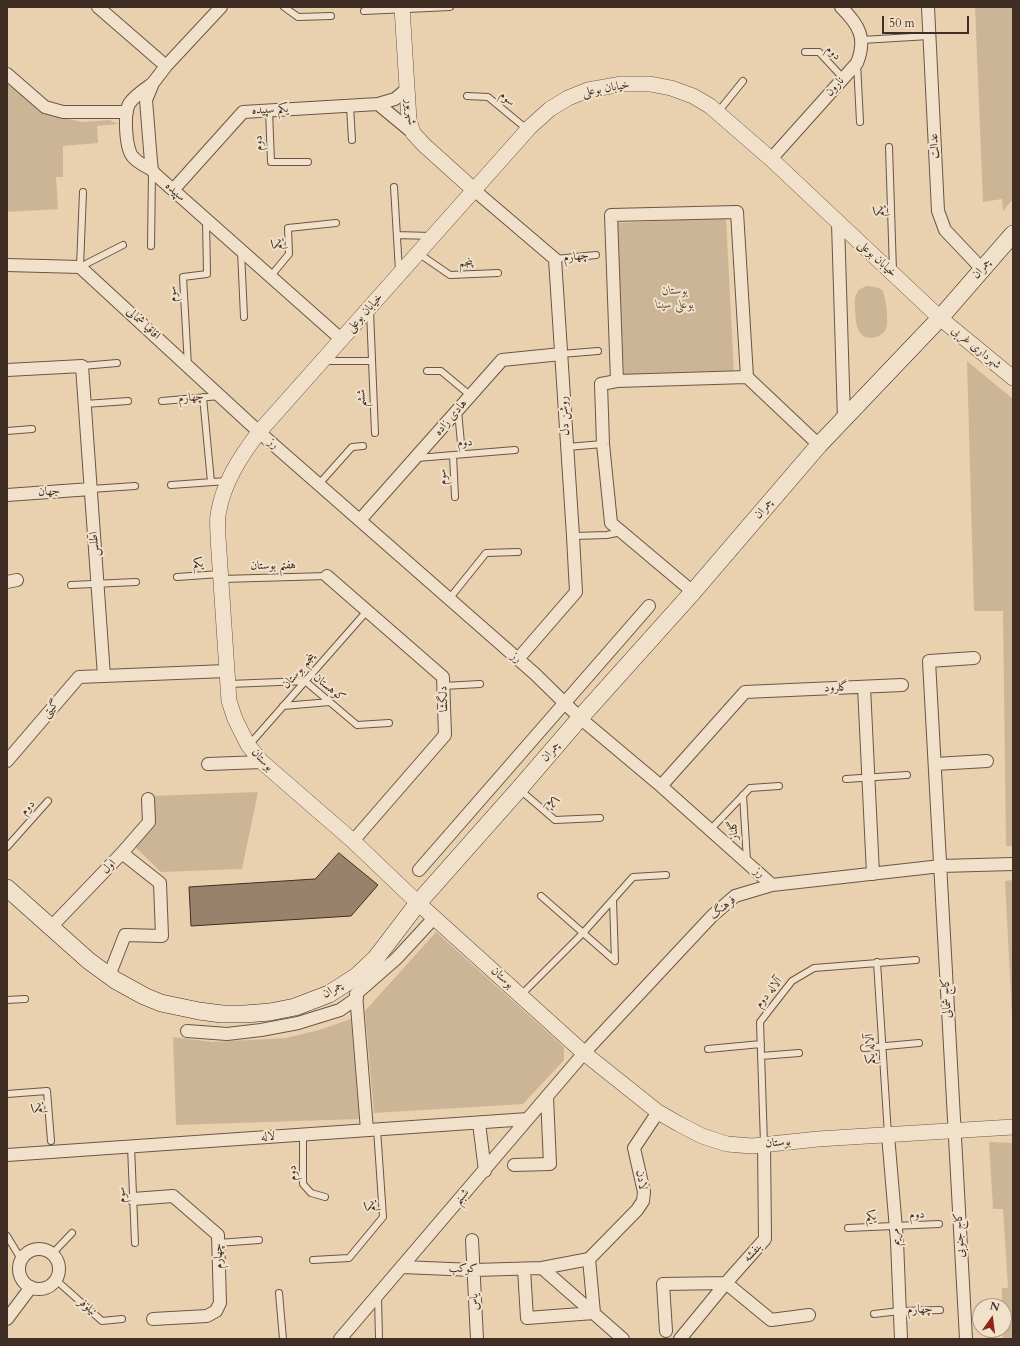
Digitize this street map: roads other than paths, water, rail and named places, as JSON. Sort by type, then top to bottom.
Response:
[{"type":"main road","name":"چمران","points":[[7,888],[89,961],[109,976],[144,996],[161,1002],[199,1011],[222,1014],[270,1012],[295,1007],[329,994],[357,976],[376,958],[418,903],[693,592],[819,445],[940,318],[1013,234]]},
{"type":"street","points":[[98,7],[166,66]]},
{"type":"street","points":[[7,74],[45,107],[63,112],[127,112],[129,104],[153,83],[166,66],[221,7]]},
{"type":"street","points":[[841,7],[856,25],[861,34],[862,40]]},
{"type":"street","name":"عدالت","points":[[928,7],[938,211],[945,230],[982,270]]},
{"type":"street","name":"شهریور","points":[[402,8],[409,120],[413,133],[424,145],[474,190]]},
{"type":"street","name":"نارون","points":[[771,159],[857,63],[861,54],[862,40]]},
{"type":"street","points":[[152,170],[150,162],[146,100],[153,83]]},
{"type":"street","name":"خیابان بوعلی","points":[[259,432],[528,130],[550,109],[568,98],[588,90],[622,84],[650,84],[671,88],[693,96],[710,106],[771,159],[940,318]]},
{"type":"street","name":"یکم سپیده","points":[[173,190],[243,112],[378,104],[395,99],[407,89]]},
{"type":"street","points":[[378,104],[413,133]]},
{"type":"street","name":"سپیده","points":[[127,112],[127,134],[130,152],[133,158],[152,170],[206,220],[341,339]]},
{"type":"street","points":[[474,190],[555,259]]},
{"type":"street","points":[[617,382],[611,215],[737,212],[746,377],[819,445]]},
{"type":"street","points":[[838,223],[844,419]]},
{"type":"street","name":"روشن دل","points":[[518,659],[576,592],[555,259]]},
{"type":"street","points":[[7,265],[80,266]]},
{"type":"street","name":"اقاقیا شمالی","points":[[80,266],[259,432]]},
{"type":"street","name":"شهرداری غربی","points":[[940,318],[1013,378]]},
{"type":"street","name":"هادی زاده","points":[[360,520],[502,360],[561,354]]},
{"type":"street","points":[[7,370],[82,366]]},
{"type":"street","name":"اطلس","points":[[82,366],[104,676]]},
{"type":"street","points":[[693,592],[611,523],[603,444],[600,384],[746,377]]},
{"type":"street","name":"بوستان","points":[[259,432],[244,452],[232,471],[228,481],[218,515],[218,537],[229,701],[248,745],[262,762],[353,841],[434,918],[584,1053],[658,1112],[702,1136],[727,1144],[752,1146],[1013,1127]]},
{"type":"street","name":"رز","points":[[259,432],[518,659],[580,718],[662,786],[772,885]]},
{"type":"street","name":"جهان","points":[[7,495],[91,489]]},
{"type":"street","name":"دلگشا","points":[[326,576],[443,677],[444,735],[353,841]]},
{"type":"street","points":[[419,870],[649,606]]},
{"type":"street","name":"کاج شمالی","points":[[954,1131],[929,661],[974,658]]},
{"type":"street","points":[[104,676],[227,678]]},
{"type":"street","name":"گیتی","points":[[7,761],[79,677],[104,676]]},
{"type":"street","points":[[864,687],[902,685]]},
{"type":"street","name":"گلرود","points":[[662,786],[745,692],[864,687],[874,874]]},
{"type":"street","points":[[935,764],[987,761]]},
{"type":"street","points":[[208,764],[262,762]]},
{"type":"street","name":"اول","points":[[51,927],[122,853],[149,822],[148,799]]},
{"type":"street","points":[[109,976],[125,935],[162,936],[160,883],[122,853]]},
{"type":"street","name":"فرهنگ","points":[[584,1053],[712,916],[735,896],[772,885],[941,866],[1013,864]]},
{"type":"street","points":[[372,1130],[356,994],[397,958],[434,918]]},
{"type":"street","points":[[187,1031],[227,1034],[261,1030],[298,1023],[340,1010],[357,998]]},
{"type":"street","name":"شبنم","points":[[345,1337],[378,1294],[485,1171],[584,1053]]},
{"type":"street","points":[[514,1165],[550,1164],[547,1097]]},
{"type":"street","name":"لادن","points":[[589,1259],[637,1210],[643,1201],[644,1192],[634,1148],[658,1112]]},
{"type":"street","name":"لاله","points":[[7,1155],[528,1119]]},
{"type":"street","points":[[479,1123],[485,1171]]},
{"type":"street","name":"کاج جنوبی","points":[[954,1131],[966,1339]]},
{"type":"street","name":"مریم","points":[[888,1135],[896,1226],[901,1339]]},
{"type":"street","name":"بنفشه","points":[[680,1339],[726,1283],[766,1239],[764,1144]]},
{"type":"street","name":"چهارم","points":[[133,1199],[173,1196],[218,1235],[220,1303],[216,1311],[207,1316],[153,1319]]},
{"type":"street","name":"یاس","points":[[472,1240],[477,1339]]},
{"type":"street","points":[[37,1248],[44,1249],[52,1254],[58,1261],[60,1268],[56,1280],[45,1288],[38,1289],[25,1284],[19,1272],[19,1265],[26,1254],[37,1248]]},
{"type":"street","points":[[542,1268],[589,1259],[594,1313]]},
{"type":"street","name":"کوکب","points":[[402,1267],[474,1270],[542,1268]]},
{"type":"street","points":[[542,1268],[623,1339]]},
{"type":"street","points":[[524,1269],[527,1318],[594,1313]]},
{"type":"street","points":[[666,1331],[663,1284],[726,1283],[771,1320],[809,1315]]},
{"type":"street","points":[[7,1319],[31,1287]]},
{"type":"lane","points":[[284,7],[298,17],[331,16]]},
{"type":"lane","points":[[364,11],[402,8],[450,7]]},
{"type":"lane","points":[[862,40],[929,36]]},
{"type":"lane","name":"دوم","points":[[805,52],[819,52],[844,78]]},
{"type":"lane","points":[[857,63],[860,122]]},
{"type":"lane","points":[[718,112],[744,81]]},
{"type":"lane","name":"سوم","points":[[467,96],[488,97],[528,130]]},
{"type":"lane","points":[[350,106],[352,140]]},
{"type":"lane","name":"دوم","points":[[269,110],[271,162],[308,162]]},
{"type":"lane","name":"یکم","points":[[889,147],[893,274]]},
{"type":"lane","points":[[150,246],[152,170]]},
{"type":"lane","points":[[394,187],[399,275]]},
{"type":"lane","points":[[80,266],[84,192]]},
{"type":"lane","name":"سوم","points":[[188,366],[183,277],[207,274],[206,220]]},
{"type":"lane","name":"یکم","points":[[270,276],[289,254],[288,228],[336,223]]},
{"type":"lane","points":[[397,235],[433,236]]},
{"type":"lane","points":[[80,266],[123,244]]},
{"type":"lane","points":[[241,250],[244,317]]},
{"type":"lane","name":"پنجم","points":[[418,253],[450,275],[498,273]]},
{"type":"lane","name":"چهارم","points":[[555,259],[596,254]]},
{"type":"lane","name":"ششم","points":[[370,307],[375,433]]},
{"type":"lane","points":[[561,354],[598,351]]},
{"type":"lane","points":[[322,360],[372,361]]},
{"type":"lane","points":[[82,366],[117,363]]},
{"type":"lane","points":[[427,371],[441,371],[471,396]]},
{"type":"lane","name":"چهارم","points":[[162,401],[221,396]]},
{"type":"lane","points":[[203,397],[211,482]]},
{"type":"lane","points":[[85,404],[128,401]]},
{"type":"lane","points":[[458,411],[462,454]]},
{"type":"lane","points":[[7,431],[32,429]]},
{"type":"lane","points":[[567,447],[603,444]]},
{"type":"lane","points":[[319,484],[352,447],[363,446]]},
{"type":"lane","name":"دوم","points":[[415,458],[516,450]]},
{"type":"lane","name":"سوم","points":[[453,455],[455,497]]},
{"type":"lane","points":[[171,485],[228,481]]},
{"type":"lane","points":[[91,489],[135,486]]},
{"type":"lane","points":[[573,536],[607,535],[622,532]]},
{"type":"lane","points":[[449,598],[486,553],[518,552]]},
{"type":"lane","name":"یکم","points":[[177,577],[220,576]]},
{"type":"lane","name":"هفتم بوستان","points":[[220,576],[326,576]]},
{"type":"lane","points":[[71,585],[136,582]]},
{"type":"lane","name":"پنجم بوستان","points":[[248,745],[367,611]]},
{"type":"lane","name":"کوهستان","points":[[227,678],[305,681],[357,725],[389,723]]},
{"type":"lane","points":[[443,686],[480,684]]},
{"type":"lane","points":[[283,706],[330,702]]},
{"type":"lane","points":[[846,779],[907,775]]},
{"type":"lane","name":"گلناز","points":[[710,830],[750,788],[779,786]]},
{"type":"lane","name":"یکم","points":[[519,789],[555,820],[600,818]]},
{"type":"lane","name":"گلناز","points":[[743,795],[747,863]]},
{"type":"lane","name":"دوم","points":[[7,847],[48,801]]},
{"type":"lane","name":"بوستان","points":[[521,995],[583,933],[633,878],[666,875]]},
{"type":"lane","points":[[541,896],[616,961],[612,900]]},
{"type":"lane","name":"آلاله دوم","points":[[764,1144],[760,1022],[792,981],[814,968],[916,960]]},
{"type":"lane","name":"آلاله یکم","points":[[877,962],[888,1135]]},
{"type":"lane","points":[[7,1000],[25,998]]},
{"type":"lane","points":[[864,1048],[919,1043]]},
{"type":"lane","points":[[708,1049],[761,1044]]},
{"type":"lane","points":[[761,1056],[799,1053]]},
{"type":"lane","name":"یکم","points":[[7,1094],[48,1091],[51,1141]]},
{"type":"lane","name":"یکم","points":[[313,1260],[349,1258],[383,1218],[372,1130]]},
{"type":"lane","name":"دوم","points":[[303,1134],[303,1184],[311,1193],[324,1197]]},
{"type":"lane","name":"سوم","points":[[130,1146],[135,1243]]},
{"type":"lane","name":"دوم","points":[[896,1226],[939,1224]]},
{"type":"lane","name":"یکم","points":[[848,1228],[896,1226]]},
{"type":"lane","points":[[52,1254],[72,1233]]},
{"type":"lane","points":[[7,1236],[22,1259]]},
{"type":"lane","points":[[218,1243],[259,1240]]},
{"type":"lane","name":"نیلوفر","points":[[56,1280],[102,1321],[122,1319]]},
{"type":"lane","points":[[279,1293],[283,1339]]},
{"type":"lane","points":[[378,1294],[378,1339]]},
{"type":"lane","name":"چهارم","points":[[900,1311],[940,1310]]},
{"type":"lane","points":[[874,1314],[900,1311]]},
{"type":"park label","name":"بوستان بوعلی سینا","points":[[675,298]]}]
